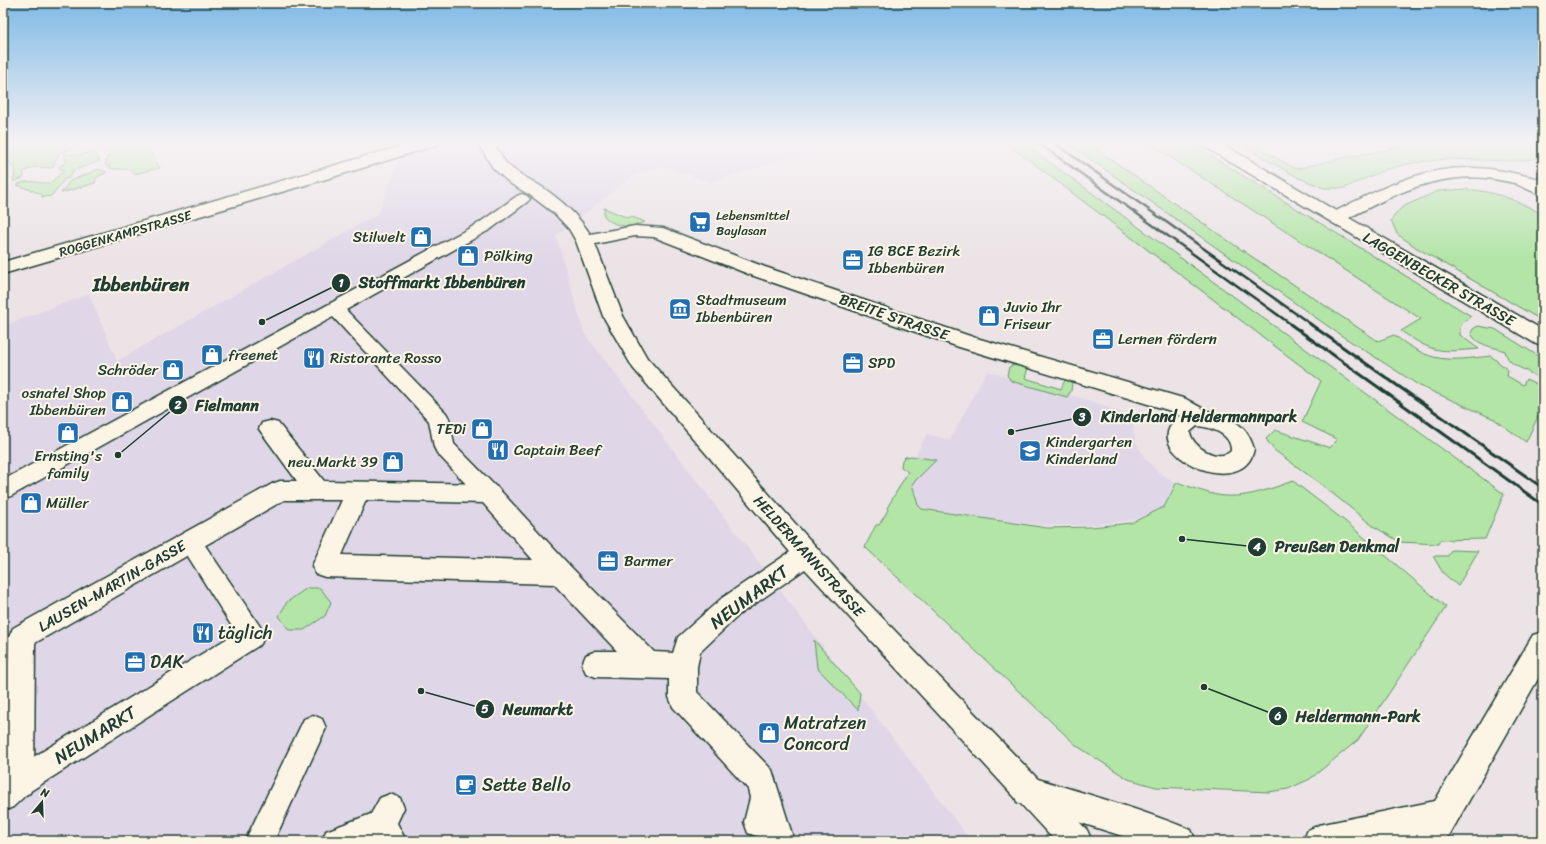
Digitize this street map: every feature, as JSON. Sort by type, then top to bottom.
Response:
[{"type":"street","name":"ROGGENKAMPSTRASSE","points":[[3,268],[301,181]]},
{"type":"street","name":"HELDERMANNSTRASSE","points":[[519,181],[536,191],[561,210],[576,226],[586,241],[613,316],[640,363],[807,554],[1076,841]]},
{"type":"street","name":"LAGGENBECKER STRASSE","points":[[1274,181],[1543,339]]},
{"type":"street","points":[[1336,218],[1378,196],[1415,181]]},
{"type":"street","points":[[1525,181],[1543,190]]},
{"type":"street","points":[[1528,181],[1543,185]]},
{"type":"street","points":[[3,490],[485,226],[522,200]]},
{"type":"street","name":"BREITE STRASSE","points":[[586,241],[636,231],[657,232],[758,271],[966,342],[1178,405],[1203,418]]},
{"type":"street","points":[[335,309],[439,418],[444,447],[489,494],[560,573],[648,665]]},
{"type":"street","points":[[270,429],[318,491]]},
{"type":"street","points":[[358,490],[325,566],[560,573]]},
{"type":"street","name":"LAUSEN-MARTIN-GASSE","points":[[11,790],[22,637],[280,491],[358,490],[489,494]]},
{"type":"street","name":"NEUMARKT","points":[[11,790],[252,636],[190,542]]},
{"type":"street","name":"NEUMARKT","points":[[767,820],[761,781],[683,697],[683,667],[688,646],[731,606],[807,554]]},
{"type":"street","points":[[1429,841],[1543,644]]},
{"type":"street","points":[[596,664],[683,667]]},
{"type":"street","points":[[262,837],[313,728]]},
{"type":"street","points":[[1028,791],[1137,825],[1180,841]]},
{"type":"street","points":[[262,837],[289,814]]},
{"type":"street","points":[[1319,841],[1444,815]]},
{"type":"street","points":[[336,841],[387,824]]},
{"type":"shaded area","points":[[391,181],[626,181],[556,236],[584,333],[971,841],[3,841],[3,326],[89,294],[117,361],[378,214]]},
{"type":"shaded area","name":"Kindergarten Kinderland","points":[[987,371],[1097,403],[1134,420],[1133,431],[1137,444],[1145,458],[1157,471],[1175,483],[1164,507],[1133,520],[1087,525],[1041,525],[995,520],[890,503],[927,434],[950,440]]},
{"type":"green space","points":[[52,181],[63,181],[51,196],[42,197],[43,196],[39,193],[17,185],[25,182],[50,183]]},
{"type":"green space","points":[[70,181],[95,181],[95,183],[61,193]]},
{"type":"green space","points":[[1057,181],[1076,181],[1504,494],[1485,539],[1440,540],[1438,544],[1400,542],[1373,526],[1322,485],[1274,450],[1266,439],[1275,430],[1330,448],[1337,439],[1302,422],[1321,381]]},
{"type":"green space","points":[[1122,181],[1143,181],[1378,341],[1394,335],[1419,351],[1430,356],[1440,358],[1462,359],[1491,356],[1508,370],[1507,376],[1523,385],[1526,379],[1543,387],[1543,406],[1526,442],[1494,419],[1420,386],[1339,334]]},
{"type":"green space","points":[[1208,181],[1252,181],[1471,316],[1462,324],[1460,328],[1460,335],[1479,349],[1455,351],[1438,350],[1422,344],[1401,331],[1421,319]]},
{"type":"green space","points":[[1307,181],[1359,181],[1344,188],[1324,188]]},
{"type":"green space","points":[[1467,189],[1487,192],[1506,198],[1525,205],[1543,215],[1543,321],[1417,248],[1397,234],[1391,220],[1402,207],[1438,191]]},
{"type":"green space","points":[[604,208],[628,218],[630,216],[645,222],[629,226],[618,225],[608,220],[604,216]]},
{"type":"green space","points":[[1478,326],[1495,329],[1543,359],[1543,381],[1513,364],[1506,355],[1505,351],[1485,345],[1476,340],[1471,333],[1473,329]]},
{"type":"green space","points":[[1013,365],[1028,368],[1025,378],[1061,389],[1065,380],[1072,382],[1071,391],[1067,397],[1011,381],[1007,375],[1009,367]]},
{"type":"green space","points":[[911,456],[936,460],[912,484],[918,505],[922,509],[1047,528],[1091,527],[1131,523],[1164,507],[1177,482],[1209,493],[1241,496],[1293,481],[1346,522],[1446,607],[1358,740],[1310,779],[1288,789],[1269,792],[1156,787],[1128,779],[1077,746],[865,547],[876,525],[879,525],[888,510],[887,508],[908,472],[901,467],[902,460],[905,457]]},
{"type":"green space","points":[[1451,550],[1478,551],[1458,586],[1443,573],[1433,556],[1448,556]]},
{"type":"green space","points":[[307,588],[320,588],[331,602],[325,616],[304,630],[289,630],[279,616],[287,602]]},
{"type":"green space","points":[[814,640],[860,693],[858,710],[817,668]]},
{"type":"railway","points":[[1092,181],[1292,325]]},
{"type":"railway","points":[[1109,181],[1312,325]]},
{"type":"railway","points":[[1290,324],[1543,505]]},
{"type":"railway","points":[[1310,324],[1543,488]]},
{"type":"place","name":"Lebensmittel Baylasan","points":[[700,222]]},
{"type":"place","name":"Stilwelt","points":[[421,237]]},
{"type":"place","name":"Pölking","points":[[468,256]]},
{"type":"place","name":"IG BCE Bezirk Ibbenbüren","points":[[853,260]]},
{"type":"place","name":"Stadtmuseum Ibbenbüren","points":[[680,309]]},
{"type":"place","name":"Juvio Ihr Friseur","points":[[989,316]]},
{"type":"place","name":"Stoffmarkt Ibbenbüren","points":[[262,322]]},
{"type":"place","name":"Lernen fördern","points":[[1103,339]]},
{"type":"place","name":"freenet","points":[[212,355]]},
{"type":"place","name":"Ristorante Rosso","points":[[314,358]]},
{"type":"place","name":"SPD","points":[[853,363]]},
{"type":"place","name":"Schröder","points":[[173,370]]},
{"type":"place","name":"osnatel Shop Ibbenbüren","points":[[122,402]]},
{"type":"place","name":"TEDi","points":[[482,429]]},
{"type":"place","name":"Kinderland Heldermannpark","points":[[1011,432]]},
{"type":"place","name":"Ernsting's family","points":[[68,433]]},
{"type":"place","name":"Captain Beef","points":[[498,450]]},
{"type":"place","name":"Kindergarten Kinderland","points":[[1030,451]]},
{"type":"place","name":"Fielmann","points":[[118,455]]},
{"type":"place","name":"neu.Markt 39","points":[[393,462]]},
{"type":"place","name":"Müller","points":[[31,503]]},
{"type":"place","name":"Preußen Denkmal","points":[[1182,539]]},
{"type":"place","name":"Barmer","points":[[608,561]]},
{"type":"place","name":"täglich","points":[[203,633]]},
{"type":"place","name":"DAK","points":[[135,662]]},
{"type":"place","name":"Heldermann-Park","points":[[1204,687]]},
{"type":"place","name":"Neumarkt","points":[[421,691]]},
{"type":"place","name":"Matratzen Concord","points":[[769,733]]},
{"type":"place","name":"Sette Bello","points":[[466,785]]},
{"type":"district","name":"Ibbenbüren","points":[[141,284]]}]
